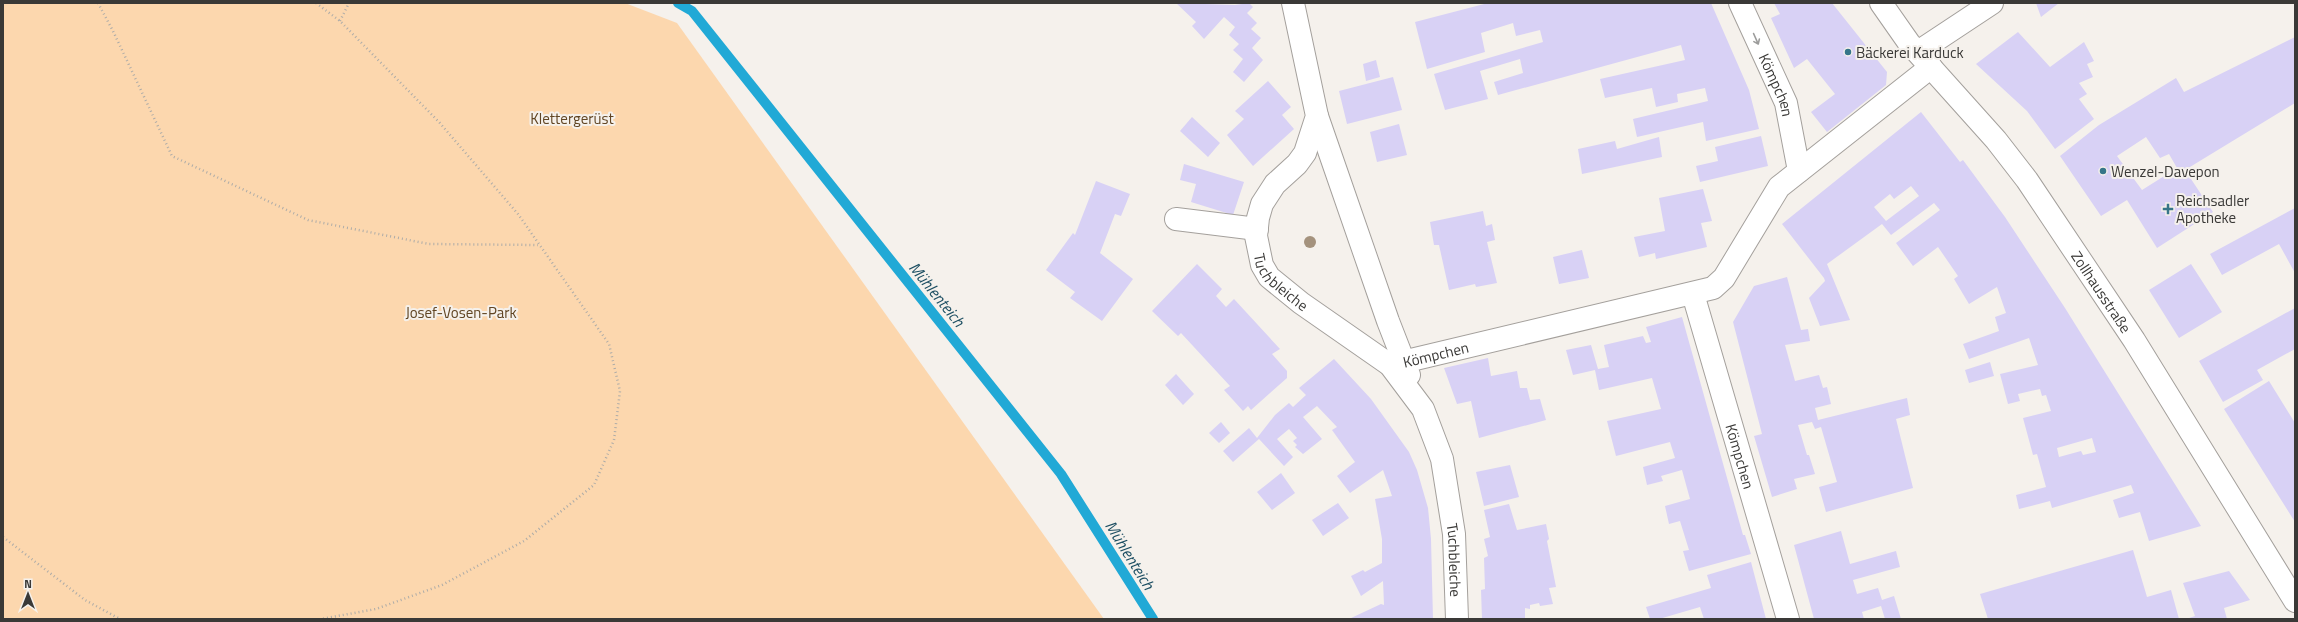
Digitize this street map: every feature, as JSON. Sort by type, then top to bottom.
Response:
[{"type":"street","name":"Tuchbleiche","points":[[1293,3],[1317,116],[1388,321],[1397,363],[1423,409],[1442,459],[1454,534],[1457,619]]},
{"type":"street","name":"Kömpchen","points":[[1740,3],[1786,103],[1799,171]]},
{"type":"street","name":"Zollhausstraße","points":[[1881,3],[1924,60],[1996,140],[2027,180],[2134,340],[2295,601]]},
{"type":"street","name":"Kömpchen","points":[[1397,363],[1713,288],[1724,278],[1779,187],[1924,60],[1992,3]]},
{"type":"street","name":"Tuchbleiche","points":[[1317,116],[1305,153],[1267,194],[1258,218],[1256,236],[1262,265],[1269,277],[1300,303],[1397,363]]},
{"type":"street","points":[[1176,219],[1257,229]]},
{"type":"street","name":"Kömpchen","points":[[1692,294],[1788,619]]},
{"type":"path","points":[[98,3],[113,31],[172,156],[308,220],[429,244],[538,245]]},
{"type":"path","points":[[316,3],[340,20],[439,122],[518,214],[538,245],[609,344],[620,391],[614,440],[594,486],[524,541],[442,585],[376,609],[321,619]]},
{"type":"path","points":[[340,20],[349,3]]},
{"type":"path","points":[[3,537],[85,600],[120,619]]},
{"type":"green space","name":"Josef-Vosen-Park","points":[[3,3],[625,3],[677,23],[1104,619],[3,619]]},
{"type":"building","points":[[1176,3],[1235,5],[1249,3],[1253,7],[1247,13],[1257,23],[1251,29],[1261,38],[1252,48],[1263,60],[1244,82],[1233,72],[1243,59],[1233,50],[1239,44],[1229,35],[1235,27],[1224,17],[1204,39],[1192,26],[1196,22]]},
{"type":"building","points":[[1488,3],[1711,3],[1749,90],[1759,129],[1706,141],[1703,122],[1637,137],[1633,119],[1708,101],[1705,88],[1677,94],[1678,102],[1656,107],[1652,88],[1605,98],[1600,79],[1685,60],[1681,45],[1498,95],[1494,82],[1523,73],[1520,59],[1480,71],[1488,99],[1445,110],[1434,74],[1543,42],[1540,30],[1516,36],[1513,23],[1481,33],[1485,52],[1427,69],[1415,22]]},
{"type":"building","points":[[1774,3],[1832,3],[1887,72],[1886,85],[1827,132],[1811,112],[1835,94],[1807,59],[1794,68],[1771,18],[1780,14]]},
{"type":"building","points":[[2036,3],[2059,3],[2041,17]]},
{"type":"building","points":[[2018,32],[2050,67],[2084,42],[2094,61],[2087,64],[2093,77],[2079,83],[2087,94],[2079,99],[2094,119],[2055,149],[2027,111],[1976,64]]},
{"type":"building","points":[[2295,37],[2295,103],[2185,170],[2213,212],[2157,248],[2127,200],[2101,216],[2060,156],[2099,125],[2176,78],[2184,92]],"holes":[[[2146,137],[2160,158],[2169,154],[2177,168],[2142,190],[2117,156]]]},
{"type":"building","points":[[1376,60],[1380,77],[1366,81],[1363,64]]},
{"type":"building","points":[[1393,77],[1402,110],[1347,124],[1339,91]]},
{"type":"building","points":[[1268,81],[1291,107],[1282,115],[1294,129],[1253,166],[1227,135],[1244,119],[1235,111]]},
{"type":"building","points":[[1921,112],[1960,162],[1963,160],[2005,217],[2065,308],[2201,526],[2149,541],[2140,512],[2119,518],[2113,500],[2134,493],[2131,485],[2052,508],[2050,501],[2019,509],[2016,495],[2046,487],[2037,454],[2033,455],[2023,418],[2051,411],[2046,395],[2042,396],[2040,389],[2018,394],[2020,401],[2008,404],[2000,374],[2038,365],[2029,338],[1969,359],[1963,344],[1999,331],[1995,317],[2006,313],[1997,287],[1969,304],[1954,279],[1958,276],[1938,247],[1913,266],[1896,243],[1940,210],[1934,203],[1891,235],[1882,224],[1827,264],[1850,320],[1820,326],[1809,298],[1825,281],[1824,278],[1782,224]],"holes":[[[1911,186],[1919,196],[1886,221],[1874,207],[1890,194],[1894,199]],[[2092,438],[2096,452],[2083,455],[2081,451],[2059,457],[2057,448]]]},
{"type":"building","points":[[1192,117],[1220,143],[1208,157],[1180,131]]},
{"type":"building","points":[[1399,124],[1407,155],[1377,162],[1370,132]]},
{"type":"building","points":[[1761,136],[1768,166],[1700,182],[1696,166],[1718,161],[1715,147]]},
{"type":"building","points":[[1659,137],[1662,157],[1582,174],[1578,149],[1615,141],[1617,149]]},
{"type":"building","points":[[1184,164],[1244,182],[1233,215],[1191,202],[1196,184],[1180,180]]},
{"type":"building","points":[[1096,181],[1130,194],[1121,216],[1115,214],[1100,253],[1133,279],[1102,321],[1070,298],[1075,292],[1046,270],[1073,233],[1075,235]]},
{"type":"building","points":[[1703,189],[1712,221],[1701,223],[1707,247],[1656,259],[1655,253],[1639,257],[1634,237],[1665,231],[1659,198]]},
{"type":"building","points":[[2295,208],[2295,273],[2279,244],[2222,275],[2210,254]]},
{"type":"building","points":[[1483,211],[1486,226],[1492,224],[1495,240],[1487,242],[1497,283],[1476,287],[1475,284],[1449,290],[1439,245],[1434,245],[1430,222]]},
{"type":"building","points":[[1582,250],[1589,278],[1559,284],[1553,257]]},
{"type":"building","points":[[1197,264],[1222,289],[1216,296],[1226,307],[1234,299],[1280,349],[1272,354],[1287,371],[1287,378],[1251,410],[1248,406],[1243,411],[1224,390],[1230,386],[1181,333],[1178,336],[1152,311]]},
{"type":"building","points":[[2191,264],[2222,312],[2179,338],[2149,290]]},
{"type":"building","points":[[1787,277],[1801,330],[1808,329],[1810,341],[1785,345],[1795,381],[1819,375],[1823,388],[1827,387],[1831,404],[1815,408],[1818,420],[1907,398],[1910,415],[1896,419],[1913,488],[1826,512],[1819,487],[1837,482],[1821,427],[1815,429],[1812,422],[1798,425],[1807,455],[1809,455],[1815,474],[1794,479],[1797,489],[1772,497],[1754,436],[1762,434],[1733,322],[1754,286]]},
{"type":"building","points":[[2295,308],[2295,349],[2257,370],[2263,380],[2223,402],[2199,361]]},
{"type":"building","points":[[1682,317],[1743,535],[1745,535],[1751,554],[1689,571],[1683,551],[1689,550],[1680,521],[1669,524],[1665,506],[1690,499],[1682,470],[1661,476],[1663,481],[1647,485],[1643,467],[1675,458],[1670,442],[1616,456],[1607,421],[1661,409],[1652,378],[1599,390],[1595,370],[1573,375],[1566,350],[1591,345],[1598,369],[1609,367],[1604,345],[1643,336],[1646,343],[1651,342],[1646,327]]},
{"type":"building","points":[[1488,358],[1491,376],[1517,371],[1520,388],[1527,388],[1530,400],[1540,399],[1546,420],[1479,438],[1471,401],[1457,404],[1444,368]]},
{"type":"building","points":[[1334,359],[1371,399],[1409,452],[1417,470],[1428,508],[1431,539],[1433,619],[1349,619],[1381,604],[1384,605],[1383,581],[1361,596],[1351,576],[1363,570],[1365,572],[1382,563],[1382,539],[1375,499],[1392,496],[1383,470],[1350,493],[1337,476],[1355,462],[1332,430],[1337,427],[1317,406],[1303,417],[1322,439],[1303,454],[1295,447],[1297,445],[1293,441],[1297,438],[1289,429],[1277,439],[1293,457],[1284,466],[1259,439],[1233,462],[1223,451],[1249,428],[1257,438],[1275,415],[1289,403],[1293,407],[1306,395],[1299,388]]},
{"type":"building","points":[[1990,362],[1994,376],[1969,383],[1965,370]]},
{"type":"building","points":[[1176,374],[1194,394],[1183,405],[1165,385]]},
{"type":"building","points":[[2269,381],[2295,423],[2295,522],[2224,409]]},
{"type":"building","points":[[1221,422],[1230,433],[1219,443],[1209,433]]},
{"type":"building","points":[[1510,465],[1519,497],[1484,506],[1476,472]]},
{"type":"building","points":[[1281,473],[1295,493],[1272,510],[1257,492]]},
{"type":"building","points":[[1338,503],[1349,518],[1323,536],[1312,520]]},
{"type":"building","points":[[1509,504],[1517,530],[1546,524],[1549,539],[1547,541],[1556,587],[1549,588],[1553,604],[1540,606],[1539,603],[1530,605],[1530,609],[1525,608],[1525,619],[1482,619],[1481,590],[1485,589],[1484,558],[1488,556],[1484,539],[1490,537],[1484,510]]},
{"type":"building","points":[[1841,531],[1850,564],[1896,551],[1900,567],[1853,580],[1857,594],[1878,588],[1882,600],[1894,596],[1901,619],[1885,619],[1881,606],[1862,612],[1864,619],[1814,619],[1794,545]]},
{"type":"building","points":[[2133,550],[2147,597],[2171,590],[2179,619],[1988,619],[1980,594]]},
{"type":"building","points":[[1751,562],[1766,619],[1704,619],[1700,607],[1659,619],[1650,619],[1646,607],[1711,588],[1707,575]]},
{"type":"building","points":[[2229,571],[2250,600],[2224,608],[2227,619],[2186,619],[2195,616],[2183,583]]},
{"type":"waterway","name":"Mühlenteich","points":[[678,3],[692,11],[1061,474],[1153,619]]},
{"type":"place","name":"Bäckerei Karduck","points":[[1848,52]]},
{"type":"place","name":"Wenzel-Davepon","points":[[2103,171]]},
{"type":"place","name":"Reichsadler Apotheke","points":[[2168,209]]},
{"type":"park label","name":"Klettergerüst","points":[[572,118]]}]
